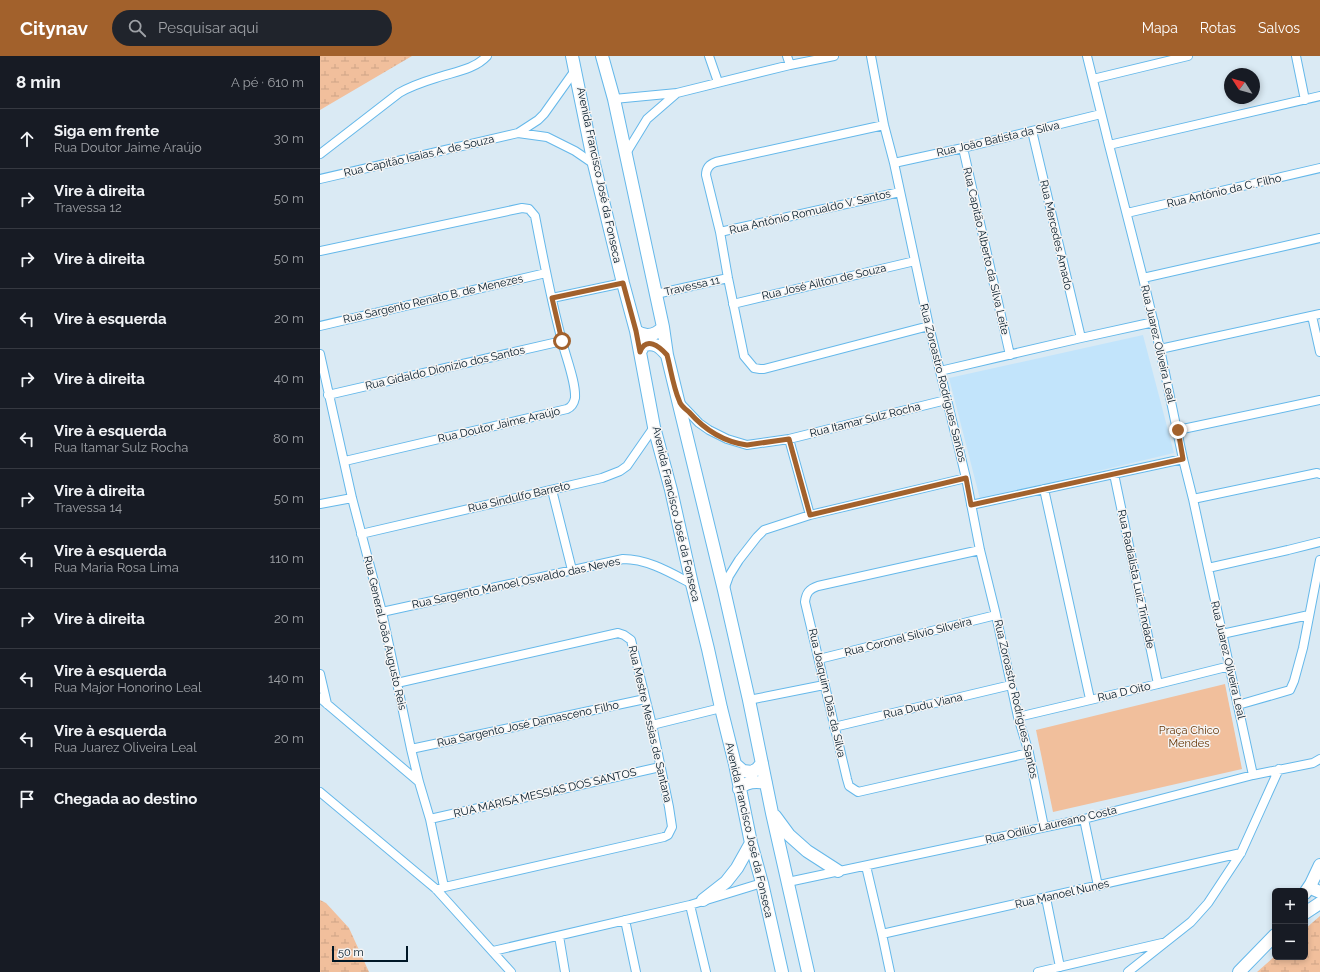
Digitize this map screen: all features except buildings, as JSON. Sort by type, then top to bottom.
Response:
[{"type":"main road","name":"Avenida Francisco José da Fonseca","points":[[572,56],[576,69],[594,164],[636,331],[654,426],[671,490],[735,764],[751,843],[762,883],[782,972]]},
{"type":"main road","points":[[602,56],[614,98],[663,327],[667,355],[724,590],[808,972]]},
{"type":"main road","points":[[636,331],[645,334],[653,334],[657,333],[663,327]]},
{"type":"main road","points":[[640,352],[644,345],[654,344],[659,346],[667,355]]},
{"type":"main road","points":[[735,764],[743,771],[752,772],[762,763]]},
{"type":"main road","points":[[739,789],[743,785],[750,782],[757,781],[766,783]]},
{"type":"main road","points":[[772,813],[789,835],[801,846],[838,871]]},
{"type":"main road","points":[[703,900],[726,882],[737,868],[751,843]]},
{"type":"main road","points":[[1312,890],[1320,866]]},
{"type":"main road","points":[[1308,911],[1320,903]]},
{"type":"main road","points":[[1239,972],[1272,938]]},
{"type":"street","points":[[320,154],[399,93],[409,87],[476,65],[487,56]]},
{"type":"street","points":[[709,56],[718,82]]},
{"type":"street","points":[[787,56],[790,65]]},
{"type":"street","points":[[614,98],[677,93],[790,65],[834,56]]},
{"type":"street","name":"Rua Zoroastro Rodrigues Santos","points":[[871,56],[884,125],[894,163],[929,326],[966,478],[980,550],[1018,717],[1029,753],[1044,827]]},
{"type":"street","name":"Rua Juarez Oliveira Leal","points":[[1087,56],[1144,278],[1253,774]]},
{"type":"street","points":[[1093,78],[1188,56]]},
{"type":"street","points":[[1296,56],[1305,100]]},
{"type":"street","name":"Rua Capitão Isaias A. de Souza","points":[[320,179],[518,133],[538,120],[544,114],[576,69]]},
{"type":"street","points":[[625,155],[647,119],[677,93]]},
{"type":"street","points":[[1109,145],[1320,96]]},
{"type":"street","name":"Rua João Batista da Silva","points":[[894,163],[963,148],[1101,114]]},
{"type":"street","points":[[884,125],[716,162],[707,169],[706,174],[720,232],[744,356],[754,368],[760,369],[780,366],[929,326]]},
{"type":"street","name":"Rua Mercedes Amado","points":[[1032,131],[1081,338]]},
{"type":"street","name":"Rua Capitão Isaias A. de Souza","points":[[518,133],[547,137],[575,151],[594,164]]},
{"type":"street","name":"Rua Capitão Alberto da Silva Leite","points":[[963,148],[1010,355]]},
{"type":"street","name":"Rua Antônio da C. Filho","points":[[1127,213],[1320,168]]},
{"type":"street","name":"Rua Antônio Romualdo V. Santos","points":[[720,232],[900,192]]},
{"type":"street","name":"Rua Doutor Jaime Araújo","points":[[320,251],[525,208],[529,209],[535,216],[546,273],[574,387],[575,398],[570,408],[345,461]]},
{"type":"street","points":[[1144,278],[1320,238]]},
{"type":"street","name":"Rua José Ailton de Souza","points":[[733,304],[915,261]]},
{"type":"street","name":"Rua Sargento Renato B. de Menezes","points":[[320,326],[546,273]]},
{"type":"street","name":"Travessa 11","points":[[656,294],[728,278]]},
{"type":"street","points":[[552,298],[623,283]]},
{"type":"street","points":[[1160,350],[1316,315],[1320,352]]},
{"type":"street","points":[[940,371],[1154,322]]},
{"type":"street","name":"Rua Gidaldo Dionízio dos Santos","points":[[328,394],[562,341]]},
{"type":"street","name":"Rua General João Augusto Reis","points":[[320,354],[352,498],[382,612],[411,749],[430,819],[440,888]]},
{"type":"street","name":"Rua Itamar Sulz Rocha","points":[[679,402],[699,423],[709,430],[736,442],[747,445],[789,439],[946,400]]},
{"type":"street","points":[[1178,430],[1320,400]]},
{"type":"street","name":"Rua Sindulfo Barreto","points":[[361,534],[602,478],[620,471],[627,466],[654,426]]},
{"type":"street","points":[[789,439],[810,515]]},
{"type":"street","points":[[971,505],[1183,459]]},
{"type":"street","points":[[1193,499],[1316,473],[1320,474]]},
{"type":"street","name":"Rua Radialista Luiz Trindade","points":[[1114,474],[1158,684]]},
{"type":"street","points":[[724,590],[734,566],[764,530],[810,515],[966,478]]},
{"type":"street","points":[[1044,489],[1090,699]]},
{"type":"street","points":[[552,490],[572,570]]},
{"type":"street","points":[[320,504],[352,498]]},
{"type":"street","points":[[1208,568],[1320,542]]},
{"type":"street","name":"Rua Joaquim Dias da Silva","points":[[980,550],[818,586],[810,590],[806,597],[806,602],[824,685],[849,786],[858,792],[1029,753]]},
{"type":"street","name":"Rua Sargento Manoel Oswaldo das Neves","points":[[382,612],[623,559],[631,559],[657,567],[692,584]]},
{"type":"street","points":[[1238,705],[1290,690],[1302,655],[1318,582],[1320,560]]},
{"type":"street","name":"Rua Coronel Silvio Silveira","points":[[819,659],[996,615]]},
{"type":"street","points":[[1222,634],[1310,615]]},
{"type":"street","name":"Rua Mestre Messias de Santana","points":[[397,683],[621,633],[631,640],[652,726],[672,827],[668,835],[440,888]]},
{"type":"street","name":"Rua D Oito","points":[[1018,717],[1230,666]]},
{"type":"street","points":[[320,674],[327,704]]},
{"type":"street","points":[[749,700],[824,685]]},
{"type":"street","name":"Rua Dudu Viana","points":[[834,726],[1011,685]]},
{"type":"street","points":[[320,698],[419,782]]},
{"type":"street","name":"Rua Sargento José Damasceno Filho","points":[[411,749],[645,699]]},
{"type":"street","points":[[652,726],[721,708]]},
{"type":"street","name":"Rua Odílio Laureano Costa","points":[[788,882],[1084,819],[1253,774],[1318,763]]},
{"type":"street","name":"RUA MARISA MESSIAS DOS SANTOS","points":[[430,819],[660,767]]},
{"type":"street","points":[[1128,972],[1191,922],[1202,911],[1241,853],[1279,769]]},
{"type":"street","points":[[320,792],[440,888],[511,972]]},
{"type":"street","points":[[1084,819],[1098,886]]},
{"type":"street","name":"Rua Manoel Nunes","points":[[882,934],[1241,853]]},
{"type":"street","points":[[866,866],[890,972]]},
{"type":"street","points":[[493,951],[690,905],[762,883]]},
{"type":"street","points":[[1046,898],[1060,967]]},
{"type":"street","points":[[690,905],[706,972]]},
{"type":"street","points":[[625,920],[636,972]]},
{"type":"street","points":[[559,936],[565,972]]},
{"type":"street","points":[[1038,972],[1165,942]]},
{"type":"shaded area","points":[[1143,335],[1174,453],[980,499],[949,378]]},
{"type":"green space","points":[[320,56],[412,56],[320,110]]},
{"type":"green space","name":"Praça Chico Mendes","points":[[1225,684],[1242,769],[1053,812],[1036,730]]},
{"type":"green space","points":[[320,900],[326,903],[349,928],[369,972],[320,972]]},
{"type":"green space","points":[[1320,916],[1320,972],[1257,972],[1272,959],[1272,960],[1308,960],[1308,926]]},
{"type":"route","points":[[562,341],[552,298],[623,283],[640,352],[644,345],[654,344],[659,346],[667,355],[679,402],[699,423],[727,440],[747,445],[789,439],[810,515],[966,478],[971,505],[1183,459],[1178,430]]}]
